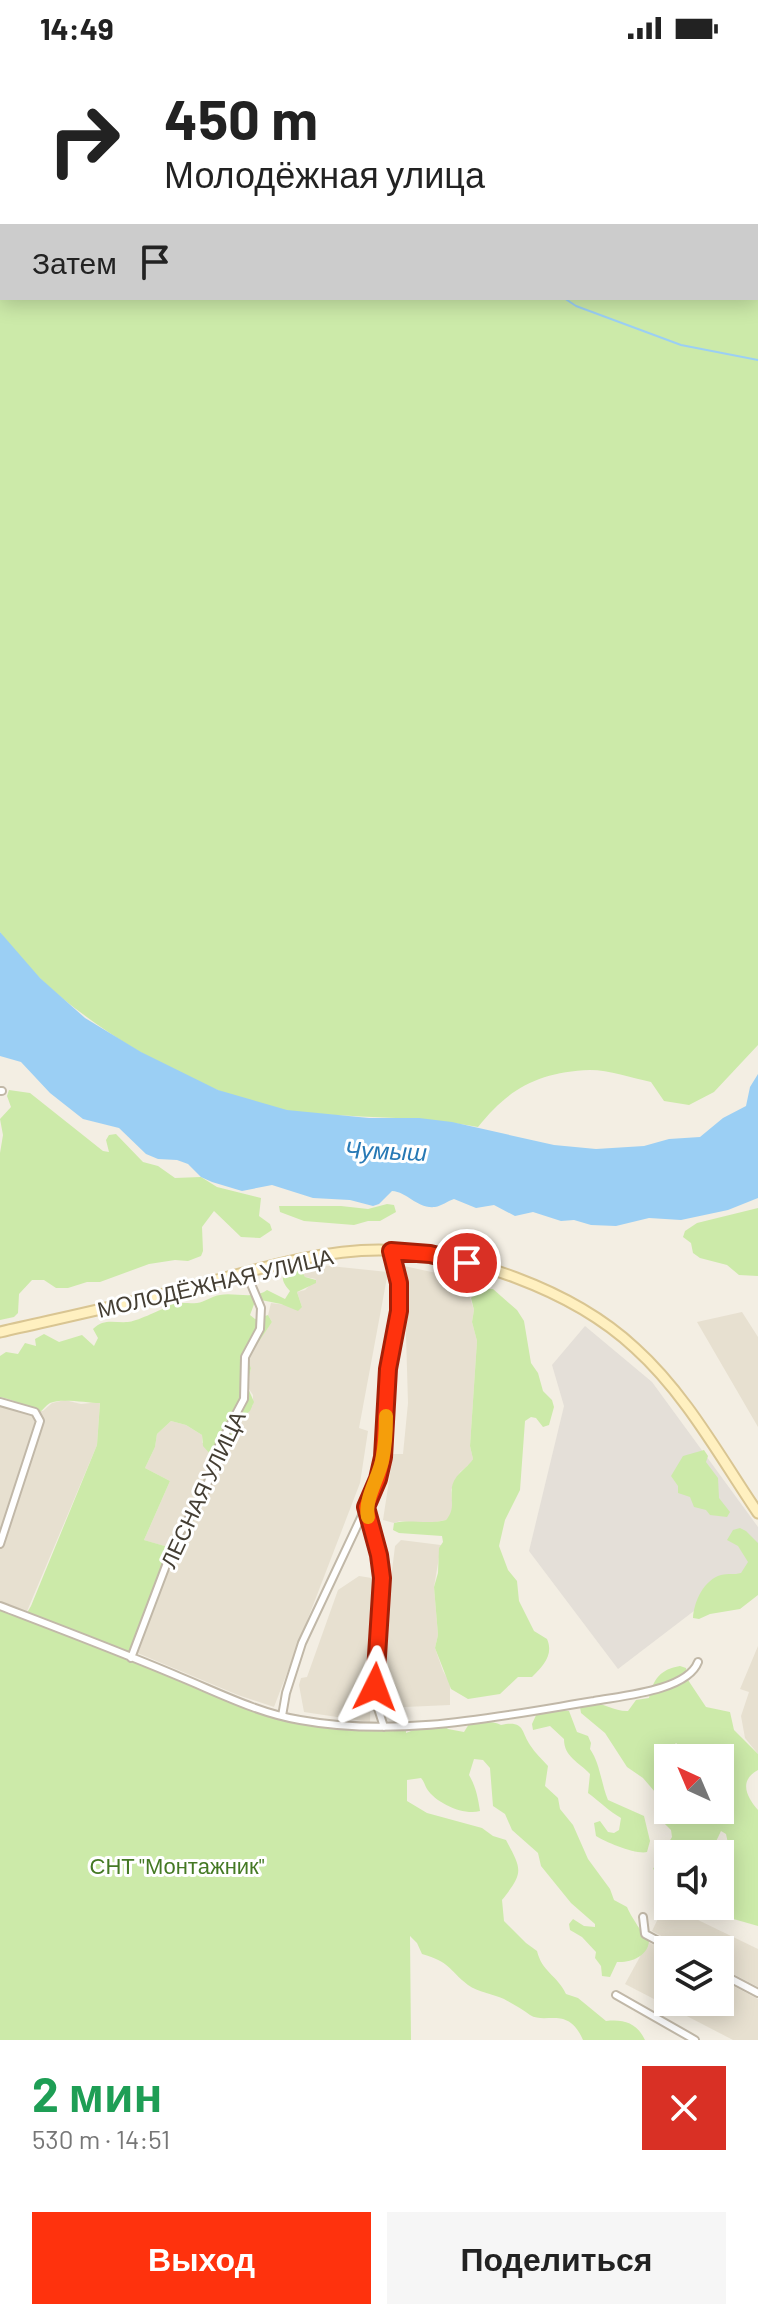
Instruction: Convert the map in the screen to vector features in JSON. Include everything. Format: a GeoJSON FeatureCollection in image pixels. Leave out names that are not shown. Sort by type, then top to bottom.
{"type":"FeatureCollection","features":[{"type":"Feature","properties":{"kind":"street","name":"МОЛОДЁЖНАЯ УЛИЦА"},"geometry":{"type":"LineString","coordinates":[[0,1332],[246,1272],[349,1251],[430,1254],[501,1274],[568,1301],[634,1346],[670,1384],[758,1513]]}},
{"type":"Feature","properties":{"kind":"street"},"geometry":{"type":"LineString","coordinates":[[282,1716],[302,1643],[378,1479],[383,1457],[388,1369],[399,1311],[399,1283],[391,1251]]}},
{"type":"Feature","properties":{"kind":"street","name":"ЛЕСНАЯ УЛИЦА"},"geometry":{"type":"LineString","coordinates":[[131,1658],[176,1539],[205,1492],[219,1446],[244,1399],[245,1357],[260,1329],[261,1308],[246,1272]]}},
{"type":"Feature","properties":{"kind":"street"},"geometry":{"type":"LineString","coordinates":[[0,1402],[35,1412],[40,1421],[0,1544]]}},
{"type":"Feature","properties":{"kind":"street"},"geometry":{"type":"LineString","coordinates":[[366,1507],[382,1578],[375,1699],[384,1727]]}},
{"type":"Feature","properties":{"kind":"street"},"geometry":{"type":"LineString","coordinates":[[0,1606],[222,1696],[282,1716],[335,1725],[406,1728],[651,1692],[690,1674],[698,1662]]}},
{"type":"Feature","properties":{"kind":"street"},"geometry":{"type":"LineString","coordinates":[[643,1917],[645,1934],[654,1939]]}},
{"type":"Feature","properties":{"kind":"street"},"geometry":{"type":"LineString","coordinates":[[734,1980],[758,1993]]}},
{"type":"Feature","properties":{"kind":"street"},"geometry":{"type":"LineString","coordinates":[[616,1995],[695,2040]]}},
{"type":"Feature","properties":{"kind":"shaded area"},"geometry":{"type":"Polygon","coordinates":[[[320,1265],[388,1272],[359,1428],[368,1431],[360,1483],[274,1707],[135,1652],[174,1549],[144,1540],[170,1481],[145,1468],[155,1447],[157,1434],[171,1421],[186,1425],[202,1435],[202,1443],[237,1428],[239,1419],[253,1405],[253,1395],[247,1386],[251,1368],[246,1359],[272,1322],[268,1315],[271,1303],[302,1307],[297,1292],[305,1290],[316,1279],[305,1277],[299,1266],[320,1265]]]}},
{"type":"Feature","properties":{"kind":"shaded area"},"geometry":{"type":"Polygon","coordinates":[[[404,1266],[464,1279],[474,1310],[472,1322],[477,1341],[470,1446],[473,1459],[460,1472],[451,1490],[451,1515],[446,1520],[426,1524],[383,1520],[393,1454],[403,1454],[408,1403],[404,1266]]]}},
{"type":"Feature","properties":{"kind":"shaded area"},"geometry":{"type":"Polygon","coordinates":[[[742,1312],[758,1337],[758,1427],[697,1322],[742,1312]]]}},
{"type":"Feature","properties":{"kind":"shaded area"},"geometry":{"type":"Polygon","coordinates":[[[585,1326],[652,1382],[758,1527],[758,1562],[618,1669],[529,1551],[564,1406],[552,1365],[585,1326]]]}},
{"type":"Feature","properties":{"kind":"shaded area"},"geometry":{"type":"Polygon","coordinates":[[[0,1397],[43,1411],[52,1403],[65,1400],[81,1404],[100,1402],[97,1445],[25,1616],[0,1606],[0,1397]]]}},
{"type":"Feature","properties":{"kind":"shaded area"},"geometry":{"type":"Polygon","coordinates":[[[401,1540],[441,1545],[434,1587],[438,1635],[435,1648],[450,1683],[450,1705],[383,1708],[382,1654],[395,1546],[401,1540]]]}},
{"type":"Feature","properties":{"kind":"shaded area"},"geometry":{"type":"Polygon","coordinates":[[[359,1576],[378,1579],[370,1722],[304,1712],[299,1685],[301,1678],[307,1677],[338,1590],[359,1576]]]}},
{"type":"Feature","properties":{"kind":"shaded area"},"geometry":{"type":"Polygon","coordinates":[[[758,1646],[758,1754],[745,1738],[741,1716],[749,1692],[740,1689],[758,1646]]]}},
{"type":"Feature","properties":{"kind":"shaded area"},"geometry":{"type":"Polygon","coordinates":[[[657,1920],[698,1920],[731,1936],[661,1936],[652,1931],[657,1920]]]}},
{"type":"Feature","properties":{"kind":"shaded area"},"geometry":{"type":"Polygon","coordinates":[[[734,1937],[758,1949],[758,1987],[734,1974],[734,1937]]]}},
{"type":"Feature","properties":{"kind":"shaded area"},"geometry":{"type":"Polygon","coordinates":[[[648,1942],[654,1945],[654,1999],[625,1984],[648,1942]]]}},
{"type":"Feature","properties":{"kind":"shaded area"},"geometry":{"type":"Polygon","coordinates":[[[734,1986],[758,1999],[758,2040],[733,2040],[687,2016],[734,2016],[734,1986]]]}},
{"type":"Feature","properties":{"kind":"green space"},"geometry":{"type":"Polygon","coordinates":[[[0,300],[758,300],[758,1045],[714,1092],[689,1105],[664,1101],[651,1082],[590,1070],[555,1074],[526,1085],[501,1102],[478,1127],[290,1111],[213,1089],[130,1046],[54,991],[23,962],[0,932],[0,300]]]}},
{"type":"Feature","properties":{"kind":"green space"},"geometry":{"type":"Polygon","coordinates":[[[9,1090],[30,1093],[103,1151],[109,1152],[106,1140],[109,1135],[116,1134],[143,1162],[158,1166],[175,1178],[201,1177],[217,1187],[261,1198],[259,1216],[270,1224],[272,1230],[260,1238],[241,1237],[214,1211],[202,1227],[201,1256],[188,1261],[149,1264],[100,1282],[68,1288],[56,1288],[44,1280],[32,1280],[19,1294],[18,1313],[0,1320],[0,1153],[3,1135],[0,1119],[11,1107],[7,1096],[9,1090]]]}},
{"type":"Feature","properties":{"kind":"green space"},"geometry":{"type":"Polygon","coordinates":[[[394,1205],[396,1212],[380,1221],[354,1225],[304,1221],[280,1212],[279,1206],[368,1209],[394,1205]]]}},
{"type":"Feature","properties":{"kind":"green space"},"geometry":{"type":"Polygon","coordinates":[[[758,1208],[758,1276],[739,1275],[727,1265],[700,1258],[693,1253],[691,1243],[683,1237],[685,1231],[697,1223],[758,1208]]]}},
{"type":"Feature","properties":{"kind":"green space","name":"СНТ \"Монтажник\""},"geometry":{"type":"Polygon","coordinates":[[[293,1264],[316,1283],[297,1292],[302,1307],[298,1311],[256,1299],[250,1315],[255,1319],[268,1315],[272,1322],[247,1359],[251,1368],[247,1386],[254,1402],[250,1411],[239,1419],[233,1434],[211,1455],[203,1446],[202,1435],[186,1425],[171,1421],[157,1434],[155,1447],[145,1468],[170,1481],[144,1540],[175,1549],[132,1658],[222,1696],[297,1720],[406,1728],[406,1733],[421,1727],[443,1725],[464,1732],[469,1724],[481,1722],[514,1724],[521,1728],[532,1748],[548,1766],[545,1786],[558,1798],[560,1809],[573,1825],[588,1859],[610,1889],[614,1900],[627,1907],[649,1941],[646,1951],[638,1958],[617,1962],[610,1977],[602,1976],[601,1966],[595,1958],[596,1952],[582,1937],[570,1930],[569,1924],[573,1919],[584,1926],[595,1927],[595,1924],[571,1903],[541,1866],[538,1853],[512,1830],[505,1814],[493,1806],[490,1768],[483,1760],[474,1759],[469,1775],[480,1811],[466,1812],[444,1803],[431,1794],[421,1778],[407,1780],[407,1801],[427,1813],[482,1828],[506,1840],[518,1871],[502,1900],[504,1921],[537,1951],[542,1964],[566,1994],[578,1998],[606,2021],[634,2026],[645,2040],[583,2040],[577,2029],[564,2019],[536,2018],[504,1999],[472,1987],[444,1963],[422,1954],[410,1936],[411,2040],[0,2040],[0,1606],[25,1616],[31,1606],[97,1445],[100,1403],[55,1402],[40,1412],[0,1397],[0,1356],[6,1352],[18,1354],[25,1343],[36,1346],[35,1339],[44,1334],[59,1342],[82,1335],[94,1346],[98,1338],[93,1329],[101,1323],[131,1321],[174,1304],[197,1303],[226,1294],[256,1295],[267,1290],[285,1299],[290,1291],[283,1276],[287,1266],[293,1264]]]}},
{"type":"Feature","properties":{"kind":"green space"},"geometry":{"type":"Polygon","coordinates":[[[480,1289],[493,1289],[517,1310],[524,1321],[531,1363],[554,1407],[549,1425],[543,1427],[536,1418],[531,1417],[525,1421],[520,1490],[505,1520],[499,1546],[508,1570],[517,1581],[519,1601],[534,1631],[547,1639],[549,1650],[532,1677],[518,1677],[500,1694],[468,1699],[451,1689],[435,1648],[438,1635],[434,1587],[442,1536],[393,1530],[394,1523],[446,1520],[452,1508],[454,1482],[473,1459],[470,1446],[477,1341],[471,1298],[480,1289]]]}},
{"type":"Feature","properties":{"kind":"green space"},"geometry":{"type":"Polygon","coordinates":[[[704,1450],[708,1456],[706,1462],[718,1478],[719,1498],[730,1512],[727,1517],[710,1515],[706,1510],[694,1507],[690,1497],[678,1493],[678,1486],[671,1476],[683,1456],[704,1450]]]}},
{"type":"Feature","properties":{"kind":"green space"},"geometry":{"type":"Polygon","coordinates":[[[740,1528],[758,1543],[758,1595],[740,1609],[693,1618],[695,1605],[705,1586],[721,1575],[741,1573],[748,1562],[738,1546],[727,1540],[733,1530],[740,1528]]]}},
{"type":"Feature","properties":{"kind":"green space"},"geometry":{"type":"Polygon","coordinates":[[[673,1667],[686,1668],[688,1680],[706,1707],[730,1712],[734,1730],[758,1754],[758,1770],[748,1779],[746,1789],[758,1810],[758,1926],[734,1919],[734,1840],[727,1840],[721,1831],[717,1840],[670,1840],[671,1830],[665,1824],[734,1824],[734,1744],[654,1744],[654,1791],[627,1767],[605,1733],[581,1713],[580,1707],[591,1703],[628,1711],[636,1700],[649,1698],[656,1680],[673,1667]]]}},
{"type":"Feature","properties":{"kind":"green space"},"geometry":{"type":"Polygon","coordinates":[[[549,1709],[569,1711],[577,1732],[588,1736],[608,1800],[644,1816],[650,1841],[647,1852],[629,1850],[596,1836],[594,1823],[600,1821],[608,1832],[614,1833],[619,1830],[621,1818],[588,1793],[590,1774],[569,1755],[564,1739],[550,1726],[533,1730],[537,1713],[549,1709]]]}},
{"type":"Feature","properties":{"kind":"water","name":"Чумыш"},"geometry":{"type":"Polygon","coordinates":[[[0,932],[40,978],[85,1018],[141,1052],[218,1090],[287,1110],[452,1122],[554,1145],[596,1149],[644,1146],[669,1139],[700,1137],[723,1118],[746,1106],[750,1087],[758,1074],[758,1198],[728,1210],[681,1220],[649,1218],[616,1226],[561,1221],[533,1212],[515,1216],[494,1205],[476,1208],[454,1199],[429,1207],[392,1191],[373,1206],[350,1200],[313,1198],[272,1185],[242,1191],[212,1182],[201,1177],[188,1164],[146,1154],[119,1128],[83,1119],[50,1093],[21,1062],[0,1056],[0,932]]]}},
{"type":"Feature","properties":{"kind":"waterway"},"geometry":{"type":"LineString","coordinates":[[567,300],[681,345],[758,360]]}},
{"type":"Feature","properties":{"kind":"slow traffic"},"geometry":{"type":"LineString","coordinates":[[368,1517],[366,1507],[383,1457],[386,1416]]}},
{"type":"Feature","properties":{"kind":"route"},"geometry":{"type":"LineString","coordinates":[[375,1687],[382,1578],[366,1507],[383,1457],[388,1369],[399,1311],[399,1283],[391,1251],[430,1254],[467,1263]]}}]}
